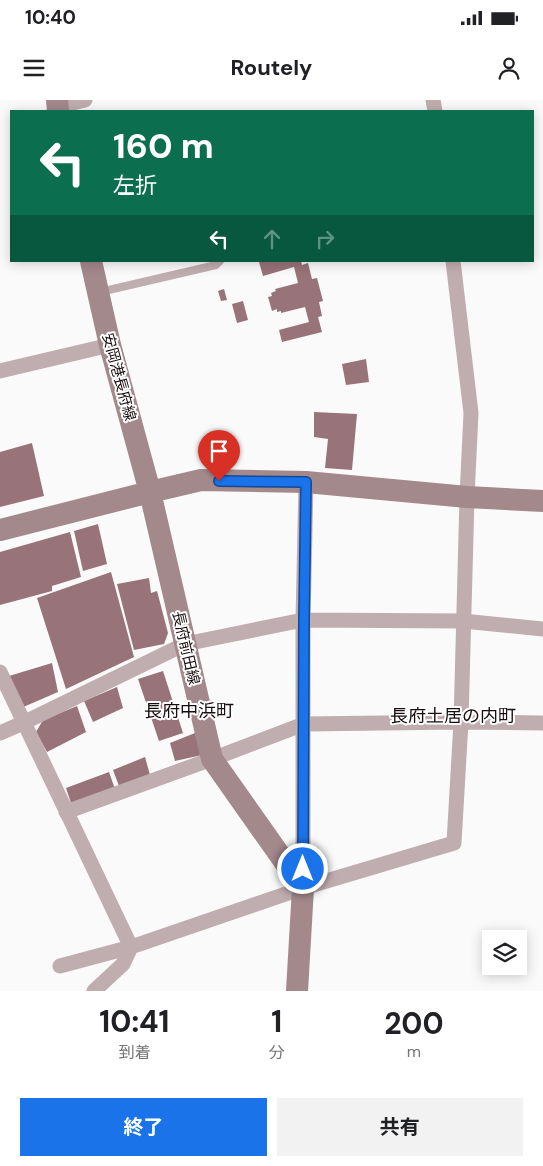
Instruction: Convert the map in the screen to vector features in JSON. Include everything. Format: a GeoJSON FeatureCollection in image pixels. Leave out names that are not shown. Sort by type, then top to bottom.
{"type":"FeatureCollection","features":[{"type":"Feature","properties":{"kind":"main road","name":"安岡港長府線"},"geometry":{"type":"LineString","coordinates":[[91,262],[110,345],[150,492]]}},
{"type":"Feature","properties":{"kind":"main road"},"geometry":{"type":"LineString","coordinates":[[0,530],[201,480],[306,482],[467,497],[543,501]]}},
{"type":"Feature","properties":{"kind":"main road","name":"長府前田線"},"geometry":{"type":"LineString","coordinates":[[150,492],[212,759],[303,888]]}},
{"type":"Feature","properties":{"kind":"main road"},"geometry":{"type":"LineString","coordinates":[[297,991],[303,888]]}},
{"type":"Feature","properties":{"kind":"street"},"geometry":{"type":"LineString","coordinates":[[57,106],[85,100]]}},
{"type":"Feature","properties":{"kind":"street"},"geometry":{"type":"LineString","coordinates":[[60,966],[131,947],[303,888],[454,843],[461,722],[471,413],[453,262]]}},
{"type":"Feature","properties":{"kind":"street"},"geometry":{"type":"LineString","coordinates":[[0,371],[110,345]]}},
{"type":"Feature","properties":{"kind":"street"},"geometry":{"type":"LineString","coordinates":[[303,888],[306,482]]}},
{"type":"Feature","properties":{"kind":"street"},"geometry":{"type":"LineString","coordinates":[[0,733],[185,644],[304,620],[463,620],[543,629]]}},
{"type":"Feature","properties":{"kind":"street"},"geometry":{"type":"LineString","coordinates":[[0,672],[131,947]]}},
{"type":"Feature","properties":{"kind":"street"},"geometry":{"type":"LineString","coordinates":[[66,812],[304,724],[543,723]]}},
{"type":"Feature","properties":{"kind":"street"},"geometry":{"type":"LineString","coordinates":[[94,991],[123,964],[131,947]]}},
{"type":"Feature","properties":{"kind":"lane"},"geometry":{"type":"LineString","coordinates":[[98,293],[216,265],[219,262]]}},
{"type":"Feature","properties":{"kind":"building"},"geometry":{"type":"Polygon","coordinates":[[[259,262],[301,262],[302,265],[308,263],[312,279],[317,278],[323,301],[319,302],[322,316],[318,317],[322,332],[282,342],[279,330],[309,322],[305,307],[281,313],[281,311],[277,312],[277,309],[272,311],[268,297],[272,296],[271,293],[276,291],[275,289],[298,283],[294,267],[263,276],[259,262]]]}},
{"type":"Feature","properties":{"kind":"building"},"geometry":{"type":"Polygon","coordinates":[[[224,289],[227,300],[221,301],[218,291],[224,289]]]}},
{"type":"Feature","properties":{"kind":"building"},"geometry":{"type":"Polygon","coordinates":[[[243,301],[248,320],[237,323],[232,304],[243,301]]]}},
{"type":"Feature","properties":{"kind":"building"},"geometry":{"type":"Polygon","coordinates":[[[366,359],[369,382],[346,385],[342,364],[366,359]]]}},
{"type":"Feature","properties":{"kind":"building"},"geometry":{"type":"Polygon","coordinates":[[[314,412],[357,414],[352,470],[325,468],[328,439],[314,437],[314,412]]]}},
{"type":"Feature","properties":{"kind":"building"},"geometry":{"type":"Polygon","coordinates":[[[32,443],[44,496],[0,507],[0,452],[32,443]]]}},
{"type":"Feature","properties":{"kind":"building"},"geometry":{"type":"Polygon","coordinates":[[[98,524],[107,564],[83,571],[74,531],[98,524]]]}},
{"type":"Feature","properties":{"kind":"building"},"geometry":{"type":"Polygon","coordinates":[[[70,532],[81,577],[52,586],[52,591],[0,605],[0,552],[70,532]]]}},
{"type":"Feature","properties":{"kind":"building"},"geometry":{"type":"Polygon","coordinates":[[[111,572],[134,657],[66,689],[37,598],[111,572]]]}},
{"type":"Feature","properties":{"kind":"building"},"geometry":{"type":"Polygon","coordinates":[[[149,578],[151,593],[157,591],[168,633],[164,644],[134,650],[117,584],[149,578]]]}},
{"type":"Feature","properties":{"kind":"building"},"geometry":{"type":"Polygon","coordinates":[[[52,663],[58,692],[21,708],[9,676],[52,663]]]}},
{"type":"Feature","properties":{"kind":"building"},"geometry":{"type":"Polygon","coordinates":[[[163,671],[183,733],[159,741],[138,679],[163,671]]]}},
{"type":"Feature","properties":{"kind":"building"},"geometry":{"type":"Polygon","coordinates":[[[117,687],[123,708],[93,722],[84,701],[117,687]]]}},
{"type":"Feature","properties":{"kind":"building"},"geometry":{"type":"Polygon","coordinates":[[[77,706],[86,732],[47,752],[36,732],[43,720],[77,706]]]}},
{"type":"Feature","properties":{"kind":"building"},"geometry":{"type":"Polygon","coordinates":[[[195,733],[202,755],[175,761],[170,743],[195,733]]]}},
{"type":"Feature","properties":{"kind":"building"},"geometry":{"type":"Polygon","coordinates":[[[145,757],[150,775],[119,786],[113,770],[145,757]]]}},
{"type":"Feature","properties":{"kind":"building"},"geometry":{"type":"Polygon","coordinates":[[[109,772],[115,789],[71,803],[66,788],[109,772]]]}},
{"type":"Feature","properties":{"kind":"district","name":"長府中浜町"},"geometry":{"type":"Point","coordinates":[189,711]}},
{"type":"Feature","properties":{"kind":"district","name":"長府土居の内町"},"geometry":{"type":"Point","coordinates":[453,716]}},
{"type":"Feature","properties":{"kind":"route"},"geometry":{"type":"LineString","coordinates":[[219,481],[306,482],[303,869]]}}]}
